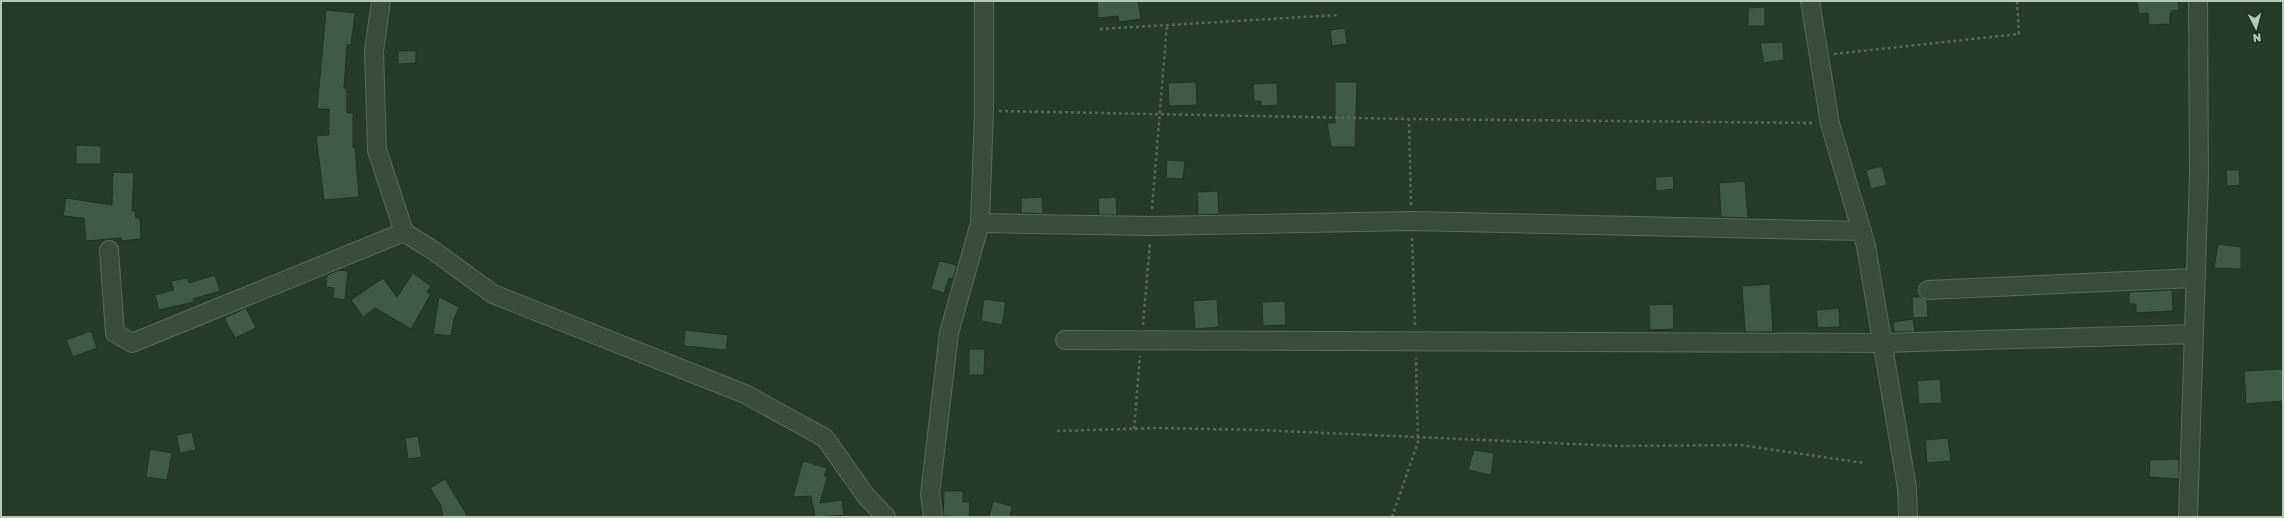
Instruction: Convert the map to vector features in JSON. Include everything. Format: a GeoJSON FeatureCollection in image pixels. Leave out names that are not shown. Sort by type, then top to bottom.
{"type":"FeatureCollection","features":[{"type":"Feature","properties":{"kind":"street"},"geometry":{"type":"LineString","coordinates":[[381,1],[374,51],[377,150],[404,232],[434,250],[493,294],[745,394],[825,438],[866,496],[886,517]]}},
{"type":"Feature","properties":{"kind":"street"},"geometry":{"type":"LineString","coordinates":[[933,517],[930,494],[950,333],[980,223],[984,110],[984,1]]}},
{"type":"Feature","properties":{"kind":"street"},"geometry":{"type":"LineString","coordinates":[[1810,1],[1830,124],[1862,231],[1907,488],[1908,517]]}},
{"type":"Feature","properties":{"kind":"street"},"geometry":{"type":"LineString","coordinates":[[2188,517],[2199,174],[2198,1]]}},
{"type":"Feature","properties":{"kind":"street"},"geometry":{"type":"LineString","coordinates":[[980,223],[1151,226],[1411,221],[1862,231]]}},
{"type":"Feature","properties":{"kind":"street"},"geometry":{"type":"LineString","coordinates":[[109,250],[114,333],[132,343],[404,232]]}},
{"type":"Feature","properties":{"kind":"street"},"geometry":{"type":"LineString","coordinates":[[1928,290],[2196,278]]}},
{"type":"Feature","properties":{"kind":"street"},"geometry":{"type":"LineString","coordinates":[[1065,340],[1882,343],[2194,334]]}},
{"type":"Feature","properties":{"kind":"path"},"geometry":{"type":"LineString","coordinates":[[1819,56],[2019,34],[2017,1]]}},
{"type":"Feature","properties":{"kind":"path"},"geometry":{"type":"LineString","coordinates":[[1100,29],[1338,15]]}},
{"type":"Feature","properties":{"kind":"path"},"geometry":{"type":"LineString","coordinates":[[984,110],[1409,119]]}},
{"type":"Feature","properties":{"kind":"path"},"geometry":{"type":"LineString","coordinates":[[1057,431],[1158,428],[1267,430],[1619,446],[1740,445],[1864,462]]}},
{"type":"Feature","properties":{"kind":"building"},"geometry":{"type":"Polygon","coordinates":[[[1097,1],[1138,1],[1141,19],[1119,22],[1118,16],[1098,18],[1097,1]]]}},
{"type":"Feature","properties":{"kind":"building"},"geometry":{"type":"Polygon","coordinates":[[[2137,1],[2178,1],[2179,10],[2172,11],[2172,14],[2170,13],[2170,24],[2149,25],[2148,13],[2139,14],[2137,1]]]}},
{"type":"Feature","properties":{"kind":"building"},"geometry":{"type":"Polygon","coordinates":[[[1765,7],[1765,26],[1748,26],[1748,8],[1765,7]]]}},
{"type":"Feature","properties":{"kind":"building"},"geometry":{"type":"Polygon","coordinates":[[[326,10],[355,13],[351,45],[347,45],[344,88],[347,88],[347,113],[353,113],[353,148],[355,147],[359,197],[324,200],[316,136],[329,135],[329,109],[317,109],[326,10]]]}},
{"type":"Feature","properties":{"kind":"building"},"geometry":{"type":"Polygon","coordinates":[[[1345,28],[1347,44],[1332,46],[1330,30],[1345,28]]]}},
{"type":"Feature","properties":{"kind":"building"},"geometry":{"type":"Polygon","coordinates":[[[1783,42],[1784,60],[1764,63],[1760,43],[1783,42]]]}},
{"type":"Feature","properties":{"kind":"building"},"geometry":{"type":"Polygon","coordinates":[[[398,51],[416,51],[416,63],[398,64],[398,51]]]}},
{"type":"Feature","properties":{"kind":"building"},"geometry":{"type":"Polygon","coordinates":[[[1196,82],[1197,105],[1169,106],[1168,83],[1196,82]]]}},
{"type":"Feature","properties":{"kind":"building"},"geometry":{"type":"Polygon","coordinates":[[[1335,82],[1357,82],[1355,147],[1331,147],[1327,123],[1335,123],[1335,82]]]}},
{"type":"Feature","properties":{"kind":"building"},"geometry":{"type":"Polygon","coordinates":[[[1277,83],[1278,105],[1261,106],[1261,101],[1254,101],[1253,84],[1277,83]]]}},
{"type":"Feature","properties":{"kind":"building"},"geometry":{"type":"Polygon","coordinates":[[[76,145],[101,146],[101,164],[76,164],[76,145]]]}},
{"type":"Feature","properties":{"kind":"building"},"geometry":{"type":"Polygon","coordinates":[[[1167,160],[1185,161],[1183,179],[1166,178],[1167,160]]]}},
{"type":"Feature","properties":{"kind":"building"},"geometry":{"type":"Polygon","coordinates":[[[1882,166],[1887,185],[1871,189],[1866,170],[1882,166]]]}},
{"type":"Feature","properties":{"kind":"building"},"geometry":{"type":"Polygon","coordinates":[[[2226,170],[2239,170],[2240,185],[2227,186],[2226,170]]]}},
{"type":"Feature","properties":{"kind":"building"},"geometry":{"type":"Polygon","coordinates":[[[113,172],[134,173],[132,211],[135,211],[136,218],[140,218],[141,239],[121,241],[121,238],[86,241],[84,218],[63,216],[66,198],[112,205],[113,172]]]}},
{"type":"Feature","properties":{"kind":"building"},"geometry":{"type":"Polygon","coordinates":[[[1673,176],[1674,189],[1656,191],[1655,177],[1673,176]]]}},
{"type":"Feature","properties":{"kind":"building"},"geometry":{"type":"Polygon","coordinates":[[[1745,181],[1748,218],[1721,217],[1719,183],[1745,181]]]}},
{"type":"Feature","properties":{"kind":"building"},"geometry":{"type":"Polygon","coordinates":[[[1218,191],[1219,214],[1198,215],[1197,192],[1218,191]]]}},
{"type":"Feature","properties":{"kind":"building"},"geometry":{"type":"Polygon","coordinates":[[[1042,197],[1043,214],[1021,213],[1021,198],[1042,197]]]}},
{"type":"Feature","properties":{"kind":"building"},"geometry":{"type":"Polygon","coordinates":[[[1116,197],[1117,215],[1099,215],[1098,198],[1116,197]]]}},
{"type":"Feature","properties":{"kind":"building"},"geometry":{"type":"Polygon","coordinates":[[[2218,244],[2241,247],[2241,269],[2214,268],[2218,244]]]}},
{"type":"Feature","properties":{"kind":"building"},"geometry":{"type":"Polygon","coordinates":[[[939,261],[957,265],[953,279],[949,278],[944,293],[931,289],[939,261]]]}},
{"type":"Feature","properties":{"kind":"building"},"geometry":{"type":"Polygon","coordinates":[[[339,270],[348,271],[345,300],[333,298],[334,288],[326,287],[327,275],[339,270]]]}},
{"type":"Feature","properties":{"kind":"building"},"geometry":{"type":"Polygon","coordinates":[[[413,273],[431,286],[427,292],[431,294],[411,329],[375,308],[363,317],[351,300],[383,278],[397,297],[413,273]]]}},
{"type":"Feature","properties":{"kind":"building"},"geometry":{"type":"Polygon","coordinates":[[[215,275],[220,291],[193,299],[194,302],[159,310],[155,295],[174,290],[171,281],[187,278],[189,283],[215,275]]]}},
{"type":"Feature","properties":{"kind":"building"},"geometry":{"type":"Polygon","coordinates":[[[1770,284],[1773,332],[1745,332],[1742,286],[1770,284]]]}},
{"type":"Feature","properties":{"kind":"building"},"geometry":{"type":"Polygon","coordinates":[[[2172,290],[2173,311],[2136,313],[2136,304],[2129,304],[2129,292],[2172,290]]]}},
{"type":"Feature","properties":{"kind":"building"},"geometry":{"type":"Polygon","coordinates":[[[439,297],[459,307],[454,319],[451,336],[433,334],[439,297]]]}},
{"type":"Feature","properties":{"kind":"building"},"geometry":{"type":"Polygon","coordinates":[[[1912,297],[1920,297],[1927,300],[1928,317],[1913,318],[1912,297]]]}},
{"type":"Feature","properties":{"kind":"building"},"geometry":{"type":"Polygon","coordinates":[[[984,299],[1006,302],[1002,325],[981,321],[984,299]]]}},
{"type":"Feature","properties":{"kind":"building"},"geometry":{"type":"Polygon","coordinates":[[[1217,299],[1219,327],[1195,329],[1193,301],[1217,299]]]}},
{"type":"Feature","properties":{"kind":"building"},"geometry":{"type":"Polygon","coordinates":[[[1285,301],[1286,325],[1263,326],[1262,302],[1285,301]]]}},
{"type":"Feature","properties":{"kind":"building"},"geometry":{"type":"Polygon","coordinates":[[[1673,304],[1674,329],[1650,330],[1649,305],[1673,304]]]}},
{"type":"Feature","properties":{"kind":"building"},"geometry":{"type":"Polygon","coordinates":[[[246,308],[256,328],[235,338],[224,318],[246,308]]]}},
{"type":"Feature","properties":{"kind":"building"},"geometry":{"type":"Polygon","coordinates":[[[1839,308],[1840,327],[1818,328],[1816,310],[1839,308]]]}},
{"type":"Feature","properties":{"kind":"building"},"geometry":{"type":"Polygon","coordinates":[[[1913,319],[1915,332],[1894,332],[1893,322],[1913,319]]]}},
{"type":"Feature","properties":{"kind":"building"},"geometry":{"type":"Polygon","coordinates":[[[685,330],[728,335],[726,350],[684,346],[685,330]]]}},
{"type":"Feature","properties":{"kind":"building"},"geometry":{"type":"Polygon","coordinates":[[[91,331],[97,348],[73,357],[66,340],[91,331]]]}},
{"type":"Feature","properties":{"kind":"building"},"geometry":{"type":"Polygon","coordinates":[[[969,349],[985,349],[984,375],[969,375],[969,349]]]}},
{"type":"Feature","properties":{"kind":"building"},"geometry":{"type":"Polygon","coordinates":[[[2283,369],[2283,401],[2246,404],[2244,371],[2283,369]]]}},
{"type":"Feature","properties":{"kind":"building"},"geometry":{"type":"Polygon","coordinates":[[[1940,379],[1942,403],[1919,404],[1917,381],[1940,379]]]}},
{"type":"Feature","properties":{"kind":"building"},"geometry":{"type":"Polygon","coordinates":[[[192,432],[196,450],[180,453],[176,435],[192,432]]]}},
{"type":"Feature","properties":{"kind":"building"},"geometry":{"type":"Polygon","coordinates":[[[418,436],[422,457],[408,459],[405,438],[418,436]]]}},
{"type":"Feature","properties":{"kind":"building"},"geometry":{"type":"Polygon","coordinates":[[[1948,438],[1951,461],[1927,463],[1925,440],[1948,438]]]}},
{"type":"Feature","properties":{"kind":"building"},"geometry":{"type":"Polygon","coordinates":[[[150,449],[172,453],[167,480],[146,477],[150,449]]]}},
{"type":"Feature","properties":{"kind":"building"},"geometry":{"type":"Polygon","coordinates":[[[1474,450],[1494,453],[1491,475],[1468,470],[1474,450]]]}},
{"type":"Feature","properties":{"kind":"building"},"geometry":{"type":"Polygon","coordinates":[[[2179,459],[2179,479],[2149,477],[2150,460],[2179,459]]]}},
{"type":"Feature","properties":{"kind":"building"},"geometry":{"type":"Polygon","coordinates":[[[803,461],[827,468],[824,476],[827,477],[820,503],[842,500],[844,515],[815,517],[811,496],[793,497],[803,461]]]}},
{"type":"Feature","properties":{"kind":"building"},"geometry":{"type":"Polygon","coordinates":[[[445,479],[468,517],[443,517],[441,506],[430,488],[445,479]]]}},
{"type":"Feature","properties":{"kind":"building"},"geometry":{"type":"Polygon","coordinates":[[[944,491],[963,491],[963,502],[970,502],[969,517],[943,516],[944,491]]]}},
{"type":"Feature","properties":{"kind":"building"},"geometry":{"type":"Polygon","coordinates":[[[993,501],[1012,506],[1010,517],[989,517],[993,501]]]}}]}
